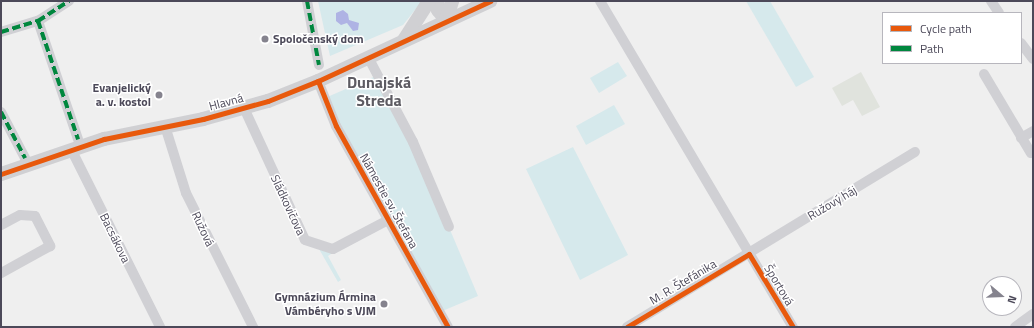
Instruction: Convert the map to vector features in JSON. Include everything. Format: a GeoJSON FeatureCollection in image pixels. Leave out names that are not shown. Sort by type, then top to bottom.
{"type":"FeatureCollection","features":[{"type":"Feature","properties":{"kind":"main road"},"geometry":{"type":"LineString","coordinates":[[404,41],[429,1]]}},
{"type":"Feature","properties":{"kind":"main road"},"geometry":{"type":"LineString","coordinates":[[437,1],[438,10],[446,20]]}},
{"type":"Feature","properties":{"kind":"main road"},"geometry":{"type":"LineString","coordinates":[[446,20],[452,1]]}},
{"type":"Feature","properties":{"kind":"main road","name":"Hlavná"},"geometry":{"type":"LineString","coordinates":[[1,174],[75,144],[244,108],[318,81],[446,20],[490,1]]}},
{"type":"Feature","properties":{"kind":"street"},"geometry":{"type":"LineString","coordinates":[[1,32],[38,21],[69,1]]}},
{"type":"Feature","properties":{"kind":"street"},"geometry":{"type":"LineString","coordinates":[[307,1],[319,65]]}},
{"type":"Feature","properties":{"kind":"street","name":"Športová"},"geometry":{"type":"LineString","coordinates":[[600,1],[793,327]]}},
{"type":"Feature","properties":{"kind":"street"},"geometry":{"type":"LineString","coordinates":[[990,1],[998,12]]}},
{"type":"Feature","properties":{"kind":"street","name":"Bacsákova"},"geometry":{"type":"LineString","coordinates":[[38,21],[75,144],[160,327]]}},
{"type":"Feature","properties":{"kind":"street"},"geometry":{"type":"LineString","coordinates":[[1022,44],[1033,59]]}},
{"type":"Feature","properties":{"kind":"street"},"geometry":{"type":"LineString","coordinates":[[368,57],[412,142],[449,227]]}},
{"type":"Feature","properties":{"kind":"street"},"geometry":{"type":"LineString","coordinates":[[984,74],[1031,153]]}},
{"type":"Feature","properties":{"kind":"street","name":"Námestie sv. Štefana"},"geometry":{"type":"LineString","coordinates":[[318,81],[336,126],[448,327]]}},
{"type":"Feature","properties":{"kind":"street","name":"Sládkovičova"},"geometry":{"type":"LineString","coordinates":[[244,108],[299,232],[310,244],[333,249],[388,220]]}},
{"type":"Feature","properties":{"kind":"street"},"geometry":{"type":"LineString","coordinates":[[1,112],[25,158]]}},
{"type":"Feature","properties":{"kind":"street","name":"Ružová"},"geometry":{"type":"LineString","coordinates":[[165,126],[186,193],[253,327]]}},
{"type":"Feature","properties":{"kind":"street"},"geometry":{"type":"LineString","coordinates":[[1021,138],[1033,131]]}},
{"type":"Feature","properties":{"kind":"street","name":"Ružový háj"},"geometry":{"type":"LineString","coordinates":[[749,254],[914,152]]}},
{"type":"Feature","properties":{"kind":"street"},"geometry":{"type":"LineString","coordinates":[[1,225],[20,215],[35,216],[50,246],[1,274]]}},
{"type":"Feature","properties":{"kind":"street","name":"M. R. Štefánika"},"geometry":{"type":"LineString","coordinates":[[627,327],[749,254]]}},
{"type":"Feature","properties":{"kind":"street"},"geometry":{"type":"LineString","coordinates":[[1015,327],[1033,314]]}},
{"type":"Feature","properties":{"kind":"shaded area"},"geometry":{"type":"Polygon","coordinates":[[[318,1],[422,1],[403,25],[330,56],[318,1]]]}},
{"type":"Feature","properties":{"kind":"shaded area"},"geometry":{"type":"Polygon","coordinates":[[[746,1],[770,1],[814,77],[796,87],[746,1]]]}},
{"type":"Feature","properties":{"kind":"shaded area"},"geometry":{"type":"Polygon","coordinates":[[[618,62],[627,76],[599,93],[590,78],[618,62]]]}},
{"type":"Feature","properties":{"kind":"shaded area"},"geometry":{"type":"Polygon","coordinates":[[[861,72],[880,107],[862,116],[853,100],[842,106],[832,88],[861,72]]]}},
{"type":"Feature","properties":{"kind":"shaded area"},"geometry":{"type":"Polygon","coordinates":[[[378,75],[413,142],[478,296],[440,312],[325,98],[378,75]]]}},
{"type":"Feature","properties":{"kind":"shaded area"},"geometry":{"type":"Polygon","coordinates":[[[614,105],[625,124],[586,145],[576,126],[614,105]]]}},
{"type":"Feature","properties":{"kind":"shaded area"},"geometry":{"type":"Polygon","coordinates":[[[573,147],[628,255],[580,280],[526,169],[573,147]]]}},
{"type":"Feature","properties":{"kind":"shaded area"},"geometry":{"type":"Polygon","coordinates":[[[319,249],[337,250],[328,256],[341,280],[338,282],[319,249]]]}},
{"type":"Feature","properties":{"kind":"water"},"geometry":{"type":"Polygon","coordinates":[[[343,10],[348,14],[349,20],[359,23],[358,30],[353,31],[347,23],[341,25],[336,21],[336,13],[343,10]]]}},
{"type":"Feature","properties":{"kind":"marked path"},"geometry":{"type":"LineString","coordinates":[[38,21],[69,1]]}},
{"type":"Feature","properties":{"kind":"marked path"},"geometry":{"type":"LineString","coordinates":[[307,1],[319,65]]}},
{"type":"Feature","properties":{"kind":"marked path"},"geometry":{"type":"LineString","coordinates":[[1,32],[38,21],[78,139]]}},
{"type":"Feature","properties":{"kind":"marked path"},"geometry":{"type":"LineString","coordinates":[[1,112],[25,158]]}},
{"type":"Feature","properties":{"kind":"cycle path"},"geometry":{"type":"LineString","coordinates":[[1,174],[104,139],[203,119],[268,101],[318,81],[490,1]]}},
{"type":"Feature","properties":{"kind":"cycle path"},"geometry":{"type":"LineString","coordinates":[[318,81],[336,126],[448,327]]}},
{"type":"Feature","properties":{"kind":"cycle path"},"geometry":{"type":"LineString","coordinates":[[627,327],[749,254],[793,327]]}},
{"type":"Feature","properties":{"kind":"place","name":"Spoločenský dom"},"geometry":{"type":"Point","coordinates":[265,39]}},
{"type":"Feature","properties":{"kind":"place","name":"Evanjelický a. v. kostol"},"geometry":{"type":"Point","coordinates":[159,95]}},
{"type":"Feature","properties":{"kind":"place","name":"Gymnázium Ármina Vámbéryho s VJM"},"geometry":{"type":"Point","coordinates":[384,304]}},
{"type":"Feature","properties":{"kind":"district","name":"Dunajská Streda"},"geometry":{"type":"Point","coordinates":[379,91]}}]}
